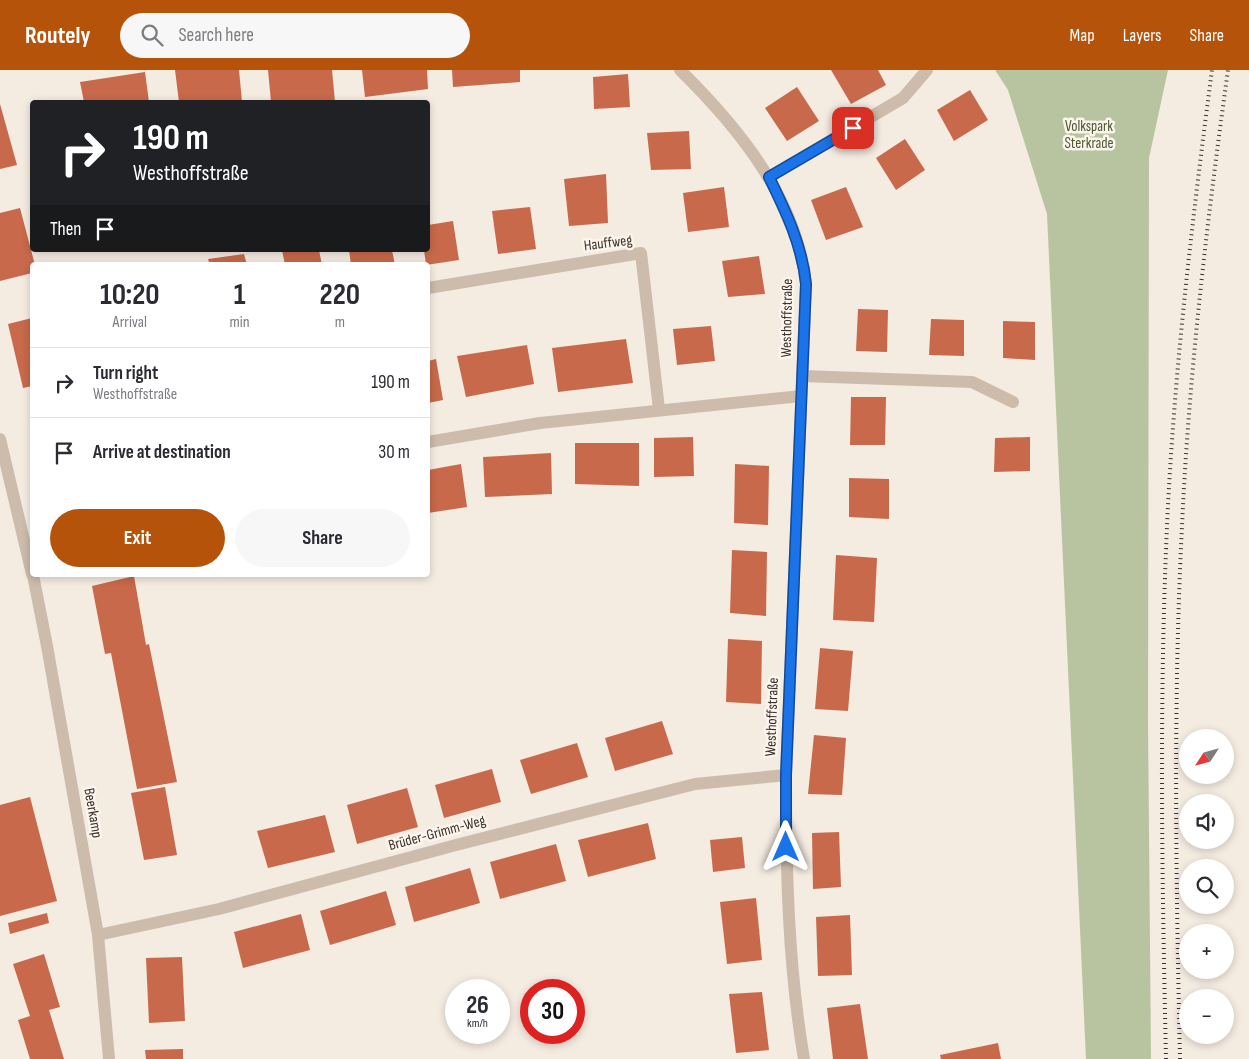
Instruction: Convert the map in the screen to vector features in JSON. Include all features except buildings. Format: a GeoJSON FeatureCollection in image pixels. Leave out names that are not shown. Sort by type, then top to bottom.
{"type":"FeatureCollection","features":[{"type":"Feature","properties":{"kind":"street","name":"Westhoffstraße"},"geometry":{"type":"LineString","coordinates":[[680,70],[716,110],[769,177],[787,212],[804,264],[806,284],[786,775],[787,891],[804,1059]]}},
{"type":"Feature","properties":{"kind":"street"},"geometry":{"type":"LineString","coordinates":[[769,177],[903,98],[927,70]]}},
{"type":"Feature","properties":{"kind":"street","name":"Hauffweg"},"geometry":{"type":"LineString","coordinates":[[430,288],[640,253],[659,409]]}},
{"type":"Feature","properties":{"kind":"street","name":"Westhoffstraße"},"geometry":{"type":"LineString","coordinates":[[802,376],[972,382],[1013,402]]}},
{"type":"Feature","properties":{"kind":"street"},"geometry":{"type":"LineString","coordinates":[[430,442],[540,423],[659,409],[801,396]]}},
{"type":"Feature","properties":{"kind":"street","name":"Beerkamp"},"geometry":{"type":"LineString","coordinates":[[0,439],[28,538],[30,552]]}},
{"type":"Feature","properties":{"kind":"street","name":"Beerkamp"},"geometry":{"type":"LineString","coordinates":[[34,577],[98,936],[109,1059]]}},
{"type":"Feature","properties":{"kind":"street","name":"Brüder-Grimm-Weg"},"geometry":{"type":"LineString","coordinates":[[98,936],[220,909],[456,844],[695,784],[786,775]]}},
{"type":"Feature","properties":{"kind":"green space","name":"Volkspark Sterkrade"},"geometry":{"type":"Polygon","coordinates":[[[995,70],[1168,70],[1149,158],[1148,720],[1151,1059],[1086,1059],[1047,214],[1008,90],[995,70]]]}},
{"type":"Feature","properties":{"kind":"railway"},"geometry":{"type":"LineString","coordinates":[[1166,1059],[1162,859],[1162,726],[1167,526],[1174,411],[1185,297],[1212,70]]}},
{"type":"Feature","properties":{"kind":"railway"},"geometry":{"type":"LineString","coordinates":[[1180,1059],[1176,726],[1182,526],[1194,354],[1228,70]]}},
{"type":"Feature","properties":{"kind":"route"},"geometry":{"type":"LineString","coordinates":[[786,847],[786,775],[806,284],[804,264],[799,245],[787,212],[769,177],[853,128]]}}]}
